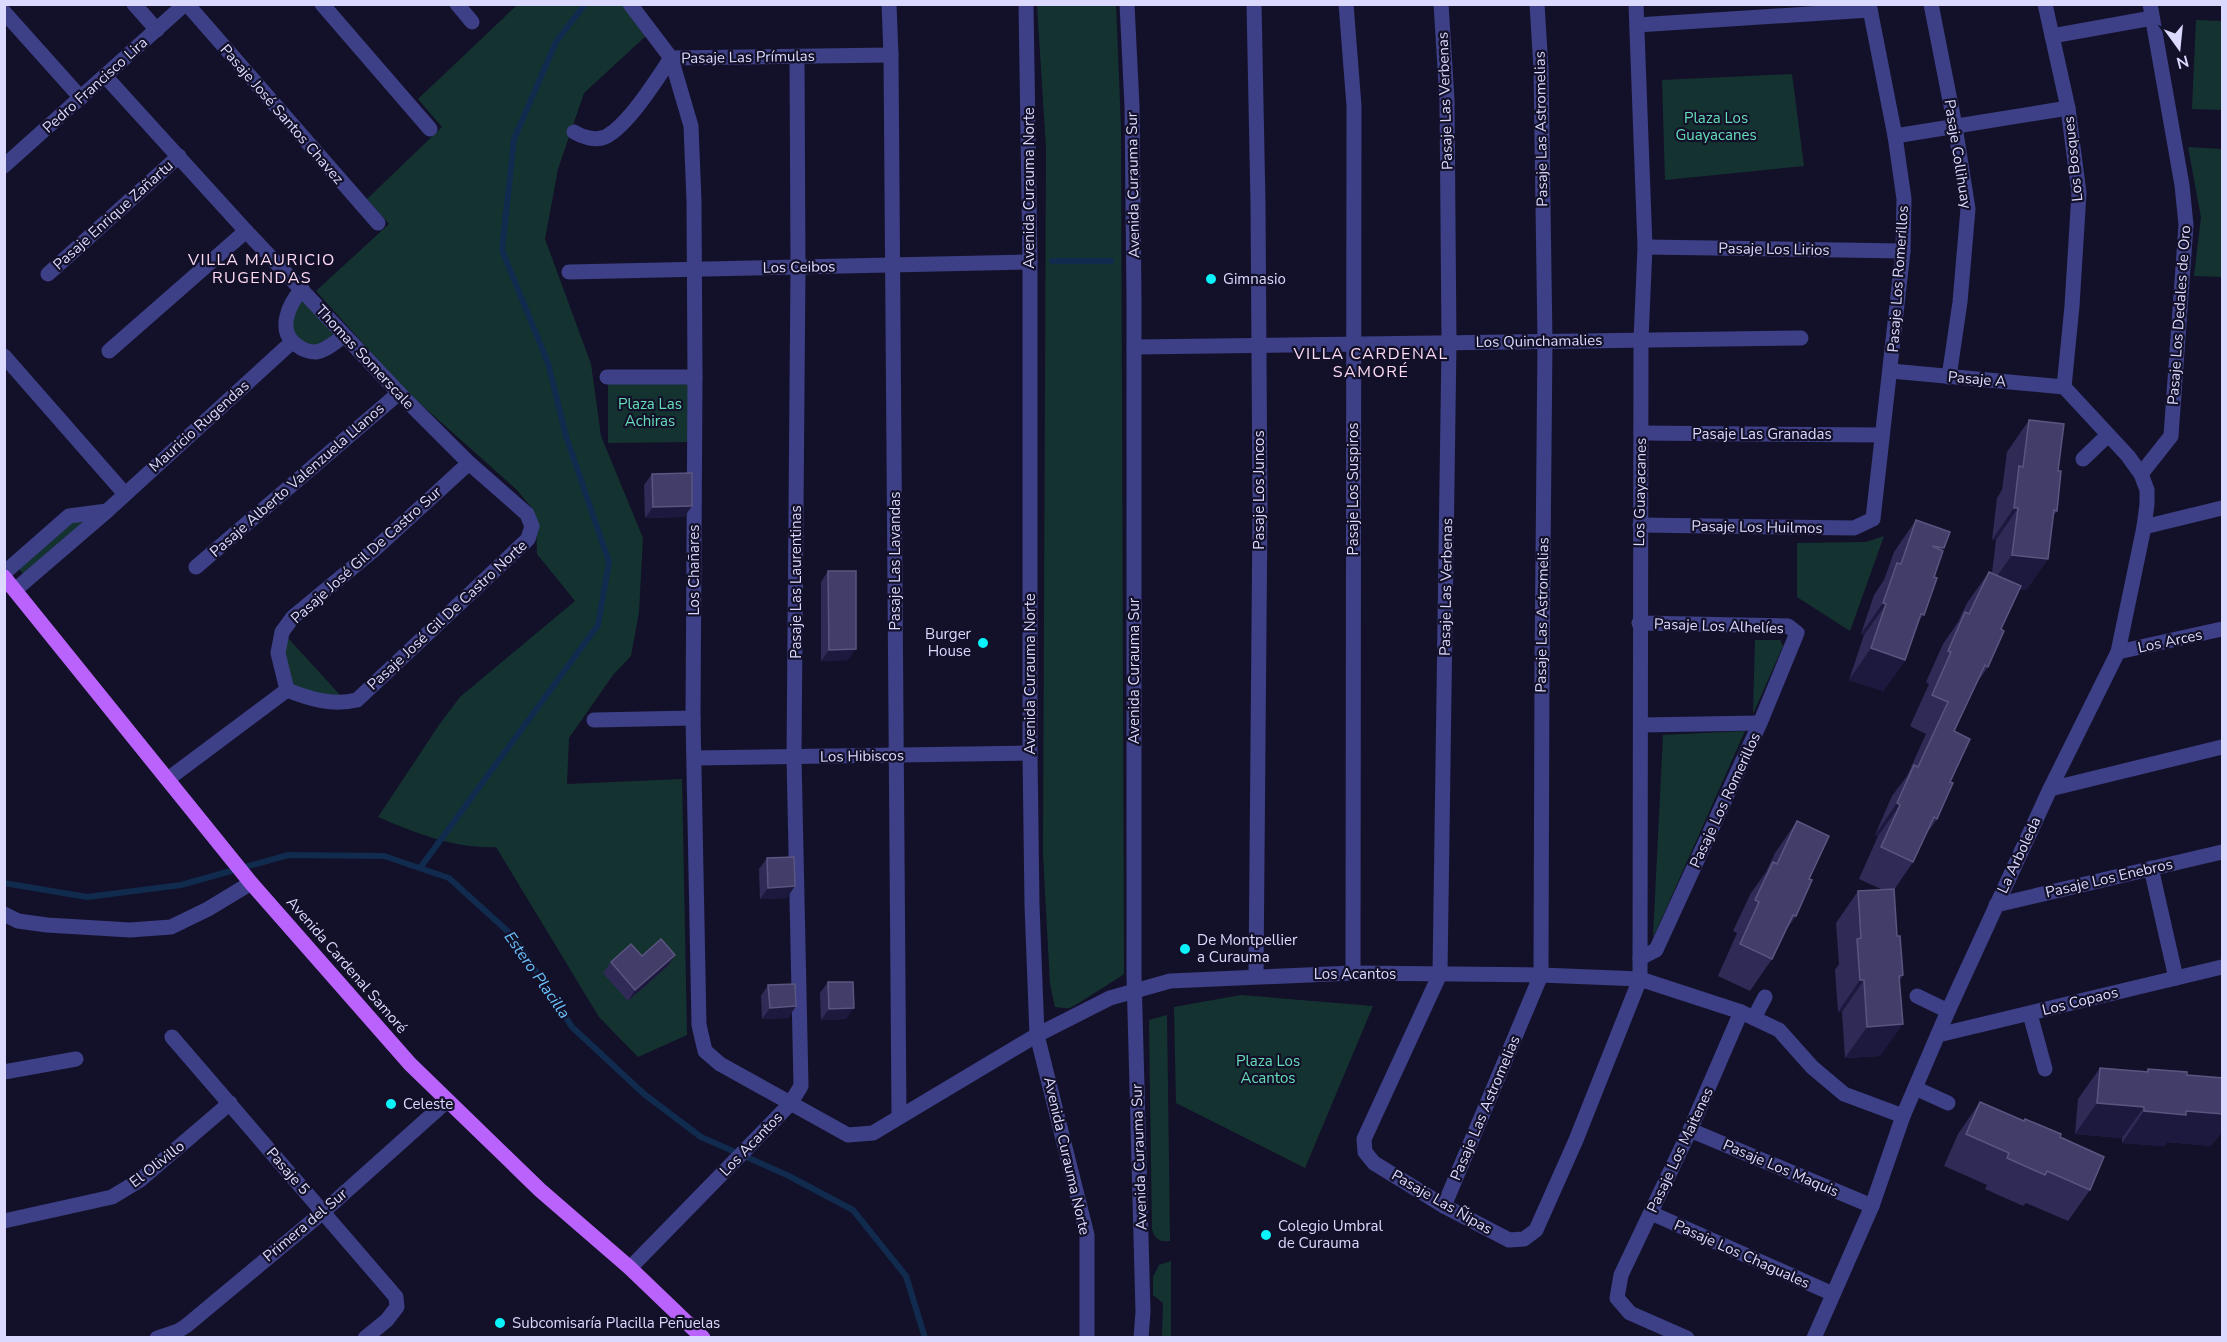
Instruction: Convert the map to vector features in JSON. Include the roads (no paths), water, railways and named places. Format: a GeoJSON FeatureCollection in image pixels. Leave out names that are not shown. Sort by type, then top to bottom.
{"type":"FeatureCollection","features":[{"type":"Feature","properties":{"kind":"main road","name":"Avenida Cardenal Samoré"},"geometry":{"type":"LineString","coordinates":[[4,575],[251,883],[410,1064],[540,1190],[630,1268],[703,1338]]}},
{"type":"Feature","properties":{"kind":"street"},"geometry":{"type":"LineString","coordinates":[[134,4],[157,30]]}},
{"type":"Feature","properties":{"kind":"street","name":"Pedro Francisco Lira"},"geometry":{"type":"LineString","coordinates":[[5,166],[186,4]]}},
{"type":"Feature","properties":{"kind":"street","name":"Pasaje José Santos Chavez"},"geometry":{"type":"LineString","coordinates":[[186,4],[378,223]]}},
{"type":"Feature","properties":{"kind":"street"},"geometry":{"type":"LineString","coordinates":[[322,4],[430,129]]}},
{"type":"Feature","properties":{"kind":"street"},"geometry":{"type":"LineString","coordinates":[[457,4],[472,21]]}},
{"type":"Feature","properties":{"kind":"street","name":"Los Chañares"},"geometry":{"type":"LineString","coordinates":[[630,4],[671,58],[691,126],[695,376],[693,718],[699,1025],[705,1051],[720,1064],[790,1104]]}},
{"type":"Feature","properties":{"kind":"street","name":"Pasaje Las Lavandas"},"geometry":{"type":"LineString","coordinates":[[889,4],[899,1117]]}},
{"type":"Feature","properties":{"kind":"street","name":"Avenida Curauma Norte"},"geometry":{"type":"LineString","coordinates":[[1026,4],[1030,262],[1030,753],[1037,1035],[1087,1234],[1087,1338]]}},
{"type":"Feature","properties":{"kind":"street","name":"Avenida Curauma Sur"},"geometry":{"type":"LineString","coordinates":[[1127,4],[1132,116],[1135,991],[1143,1312],[1141,1338]]}},
{"type":"Feature","properties":{"kind":"street","name":"Pasaje Los Juncos"},"geometry":{"type":"LineString","coordinates":[[1254,4],[1260,508],[1256,976]]}},
{"type":"Feature","properties":{"kind":"street","name":"Pasaje Los Suspiros"},"geometry":{"type":"LineString","coordinates":[[1346,4],[1354,105],[1353,973]]}},
{"type":"Feature","properties":{"kind":"street","name":"Pasaje Las Verbenas"},"geometry":{"type":"LineString","coordinates":[[1365,1152],[1364,1139],[1440,974],[1449,343],[1448,100],[1441,4]]}},
{"type":"Feature","properties":{"kind":"street","name":"Pasaje Las Astromelias"},"geometry":{"type":"LineString","coordinates":[[1444,1206],[1541,975],[1545,341],[1541,69],[1537,4]]}},
{"type":"Feature","properties":{"kind":"street","name":"Los Guayacanes"},"geometry":{"type":"LineString","coordinates":[[1636,4],[1645,247],[1641,340],[1639,623],[1640,980]]}},
{"type":"Feature","properties":{"kind":"street","name":"Pasaje Collihuay"},"geometry":{"type":"LineString","coordinates":[[1931,4],[1955,126],[1968,209],[1960,302],[1949,377]]}},
{"type":"Feature","properties":{"kind":"street","name":"Los Bosques"},"geometry":{"type":"LineString","coordinates":[[2045,4],[2068,108],[2079,193],[2064,387]]}},
{"type":"Feature","properties":{"kind":"street"},"geometry":{"type":"LineString","coordinates":[[1637,25],[1869,7]]}},
{"type":"Feature","properties":{"kind":"street","name":"Pasaje Los Romerillos"},"geometry":{"type":"LineString","coordinates":[[1869,7],[1904,199],[1903,250],[1873,519]]}},
{"type":"Feature","properties":{"kind":"street"},"geometry":{"type":"LineString","coordinates":[[2052,36],[2151,11]]}},
{"type":"Feature","properties":{"kind":"street","name":"Pasaje Los Dedales de Oro"},"geometry":{"type":"LineString","coordinates":[[2141,474],[2171,436],[2186,225],[2182,185],[2151,11]]}},
{"type":"Feature","properties":{"kind":"street"},"geometry":{"type":"LineString","coordinates":[[4,12],[81,98]]}},
{"type":"Feature","properties":{"kind":"street","name":"Pasaje Las Prímulas"},"geometry":{"type":"LineString","coordinates":[[574,132],[584,138],[603,138],[618,127],[646,94],[671,58],[891,55]]}},
{"type":"Feature","properties":{"kind":"street","name":"Pasaje Las Laurentinas"},"geometry":{"type":"LineString","coordinates":[[790,1104],[801,1086],[794,757],[798,267],[797,56]]}},
{"type":"Feature","properties":{"kind":"street","name":"Thomas Somerscale"},"geometry":{"type":"LineString","coordinates":[[105,76],[344,336],[469,463],[527,514],[532,526]]}},
{"type":"Feature","properties":{"kind":"street"},"geometry":{"type":"LineString","coordinates":[[1894,135],[2068,108]]}},
{"type":"Feature","properties":{"kind":"street","name":"Pasaje Enrique Zañartu"},"geometry":{"type":"LineString","coordinates":[[48,274],[179,156]]}},
{"type":"Feature","properties":{"kind":"street"},"geometry":{"type":"LineString","coordinates":[[109,351],[246,231]]}},
{"type":"Feature","properties":{"kind":"street","name":"Pasaje Los Lirios"},"geometry":{"type":"LineString","coordinates":[[1645,247],[1903,250]]}},
{"type":"Feature","properties":{"kind":"street","name":"Los Ceibos"},"geometry":{"type":"LineString","coordinates":[[569,272],[1030,262]]}},
{"type":"Feature","properties":{"kind":"street"},"geometry":{"type":"LineString","coordinates":[[302,289],[291,301],[287,315],[286,330],[292,342],[302,349],[314,352],[327,348],[344,336]]}},
{"type":"Feature","properties":{"kind":"street","name":"Los Quinchamalies"},"geometry":{"type":"LineString","coordinates":[[1134,347],[1801,338]]}},
{"type":"Feature","properties":{"kind":"street","name":"Mauricio Rugendas"},"geometry":{"type":"LineString","coordinates":[[15,591],[107,511],[292,342]]}},
{"type":"Feature","properties":{"kind":"street"},"geometry":{"type":"LineString","coordinates":[[4,356],[125,494]]}},
{"type":"Feature","properties":{"kind":"street","name":"Pasaje A"},"geometry":{"type":"LineString","coordinates":[[1891,371],[2064,387]]}},
{"type":"Feature","properties":{"kind":"street"},"geometry":{"type":"LineString","coordinates":[[607,377],[695,376]]}},
{"type":"Feature","properties":{"kind":"street","name":"La Arboleda"},"geometry":{"type":"LineString","coordinates":[[1814,1338],[1872,1206],[1903,1116],[1948,1011],[2050,789],[2118,652],[2144,528],[2147,497],[2141,474],[2128,456],[2064,387]]}},
{"type":"Feature","properties":{"kind":"street","name":"Pasaje Alberto Valenzuela Llanos"},"geometry":{"type":"LineString","coordinates":[[196,567],[399,393]]}},
{"type":"Feature","properties":{"kind":"street","name":"Pasaje Las Granadas"},"geometry":{"type":"LineString","coordinates":[[1641,433],[1882,435]]}},
{"type":"Feature","properties":{"kind":"street"},"geometry":{"type":"LineString","coordinates":[[2083,459],[2108,435]]}},
{"type":"Feature","properties":{"kind":"street","name":"Pasaje José Gil De Castro Sur"},"geometry":{"type":"LineString","coordinates":[[287,690],[278,653],[282,632],[293,617],[375,549],[469,463]]}},
{"type":"Feature","properties":{"kind":"street"},"geometry":{"type":"LineString","coordinates":[[2144,528],[2223,508]]}},
{"type":"Feature","properties":{"kind":"street"},"geometry":{"type":"LineString","coordinates":[[4,575],[69,516],[107,511]]}},
{"type":"Feature","properties":{"kind":"street","name":"Pasaje Los Huilmos"},"geometry":{"type":"LineString","coordinates":[[1640,525],[1854,528],[1873,519]]}},
{"type":"Feature","properties":{"kind":"street","name":"Pasaje José Gil De Castro Norte"},"geometry":{"type":"LineString","coordinates":[[287,690],[315,701],[345,703],[357,700],[528,539],[532,526]]}},
{"type":"Feature","properties":{"kind":"street","name":"Pasaje Los Alhelíes"},"geometry":{"type":"LineString","coordinates":[[1639,623],[1788,626],[1797,633]]}},
{"type":"Feature","properties":{"kind":"street","name":"Los Arces"},"geometry":{"type":"LineString","coordinates":[[2118,652],[2223,629]]}},
{"type":"Feature","properties":{"kind":"street","name":"Pasaje Los Romerillos"},"geometry":{"type":"LineString","coordinates":[[1640,958],[1656,950],[1760,723],[1797,633]]}},
{"type":"Feature","properties":{"kind":"street"},"geometry":{"type":"LineString","coordinates":[[168,779],[287,690]]}},
{"type":"Feature","properties":{"kind":"street"},"geometry":{"type":"LineString","coordinates":[[594,720],[693,718]]}},
{"type":"Feature","properties":{"kind":"street"},"geometry":{"type":"LineString","coordinates":[[1641,725],[1760,723]]}},
{"type":"Feature","properties":{"kind":"street"},"geometry":{"type":"LineString","coordinates":[[2050,789],[2223,747]]}},
{"type":"Feature","properties":{"kind":"street","name":"Los Hibiscos"},"geometry":{"type":"LineString","coordinates":[[695,758],[1030,753]]}},
{"type":"Feature","properties":{"kind":"street","name":"Pasaje Los Enebros"},"geometry":{"type":"LineString","coordinates":[[1996,905],[2223,852]]}},
{"type":"Feature","properties":{"kind":"street"},"geometry":{"type":"LineString","coordinates":[[2151,868],[2176,978]]}},
{"type":"Feature","properties":{"kind":"street"},"geometry":{"type":"LineString","coordinates":[[4,914],[18,921],[47,925],[130,930],[171,927],[208,909],[251,883]]}},
{"type":"Feature","properties":{"kind":"street","name":"Los Copaos"},"geometry":{"type":"LineString","coordinates":[[1938,1035],[2223,967]]}},
{"type":"Feature","properties":{"kind":"street","name":"Los Acantos"},"geometry":{"type":"LineString","coordinates":[[630,1268],[790,1104],[848,1135],[873,1132],[1037,1035],[1088,1008],[1110,998],[1170,981],[1353,973],[1541,975],[1640,980],[1748,1015],[1779,1030],[1812,1067],[1844,1094],[1903,1116]]}},
{"type":"Feature","properties":{"kind":"street","name":"Pasaje Las Ñipas"},"geometry":{"type":"LineString","coordinates":[[1365,1152],[1374,1163],[1444,1206],[1509,1240],[1524,1239],[1536,1230],[1576,1140],[1640,980]]}},
{"type":"Feature","properties":{"kind":"street"},"geometry":{"type":"LineString","coordinates":[[1917,996],[1948,1011]]}},
{"type":"Feature","properties":{"kind":"street","name":"Pasaje Los Maitenes"},"geometry":{"type":"LineString","coordinates":[[1687,1338],[1630,1313],[1617,1298],[1617,1287],[1690,1130],[1748,1015],[1765,997]]}},
{"type":"Feature","properties":{"kind":"street"},"geometry":{"type":"LineString","coordinates":[[2030,1014],[2045,1069]]}},
{"type":"Feature","properties":{"kind":"street","name":"Pasaje 5"},"geometry":{"type":"LineString","coordinates":[[172,1037],[396,1297],[397,1307],[387,1320],[365,1338]]}},
{"type":"Feature","properties":{"kind":"street"},"geometry":{"type":"LineString","coordinates":[[4,1072],[76,1059]]}},
{"type":"Feature","properties":{"kind":"street"},"geometry":{"type":"LineString","coordinates":[[1915,1088],[1948,1103]]}},
{"type":"Feature","properties":{"kind":"street","name":"Primera del Sur"},"geometry":{"type":"LineString","coordinates":[[158,1338],[180,1334],[323,1212],[446,1101]]}},
{"type":"Feature","properties":{"kind":"street","name":"El Olivillo"},"geometry":{"type":"LineString","coordinates":[[4,1221],[112,1197],[140,1180],[230,1103]]}},
{"type":"Feature","properties":{"kind":"street","name":"Pasaje Los Maquis"},"geometry":{"type":"LineString","coordinates":[[1690,1130],[1872,1206]]}},
{"type":"Feature","properties":{"kind":"street","name":"Pasaje Los Chaguales"},"geometry":{"type":"LineString","coordinates":[[1651,1213],[1833,1294]]}},
{"type":"Feature","properties":{"kind":"waterway"},"geometry":{"type":"LineString","coordinates":[[420,868],[598,625],[609,562],[566,436],[548,363],[502,250],[514,139],[556,42],[585,4]]}},
{"type":"Feature","properties":{"kind":"waterway"},"geometry":{"type":"LineString","coordinates":[[1052,261],[1111,261]]}},
{"type":"Feature","properties":{"kind":"waterway","name":"Estero Placilla"},"geometry":{"type":"LineString","coordinates":[[4,883],[87,897],[181,885],[288,855],[384,856],[449,878],[514,937],[572,1027],[644,1094],[701,1137],[787,1175],[853,1210],[906,1276],[925,1338]]}},
{"type":"Feature","properties":{"kind":"place","name":"Gimnasio"},"geometry":{"type":"Point","coordinates":[1211,279]}},
{"type":"Feature","properties":{"kind":"place","name":"Burger House"},"geometry":{"type":"Point","coordinates":[983,643]}},
{"type":"Feature","properties":{"kind":"place","name":"De Montpellier a Curauma"},"geometry":{"type":"Point","coordinates":[1185,949]}},
{"type":"Feature","properties":{"kind":"place","name":"Celeste"},"geometry":{"type":"Point","coordinates":[391,1104]}},
{"type":"Feature","properties":{"kind":"place","name":"Colegio Umbral de Curauma"},"geometry":{"type":"Point","coordinates":[1266,1235]}},
{"type":"Feature","properties":{"kind":"place","name":"Subcomisaría Placilla Peñuelas"},"geometry":{"type":"Point","coordinates":[500,1323]}},
{"type":"Feature","properties":{"kind":"district","name":"VILLA MAURICIO RUGENDAS"},"geometry":{"type":"Point","coordinates":[262,269]}},
{"type":"Feature","properties":{"kind":"district","name":"VILLA CARDENAL SAMORÉ"},"geometry":{"type":"Point","coordinates":[1371,363]}},
{"type":"Feature","properties":{"kind":"park label","name":"Plaza Los Guayacanes"},"geometry":{"type":"Point","coordinates":[1716,126]}},
{"type":"Feature","properties":{"kind":"park label","name":"Plaza Las Achiras"},"geometry":{"type":"Point","coordinates":[650,412]}},
{"type":"Feature","properties":{"kind":"park label","name":"Plaza Los Acantos"},"geometry":{"type":"Point","coordinates":[1268,1070]}}]}
